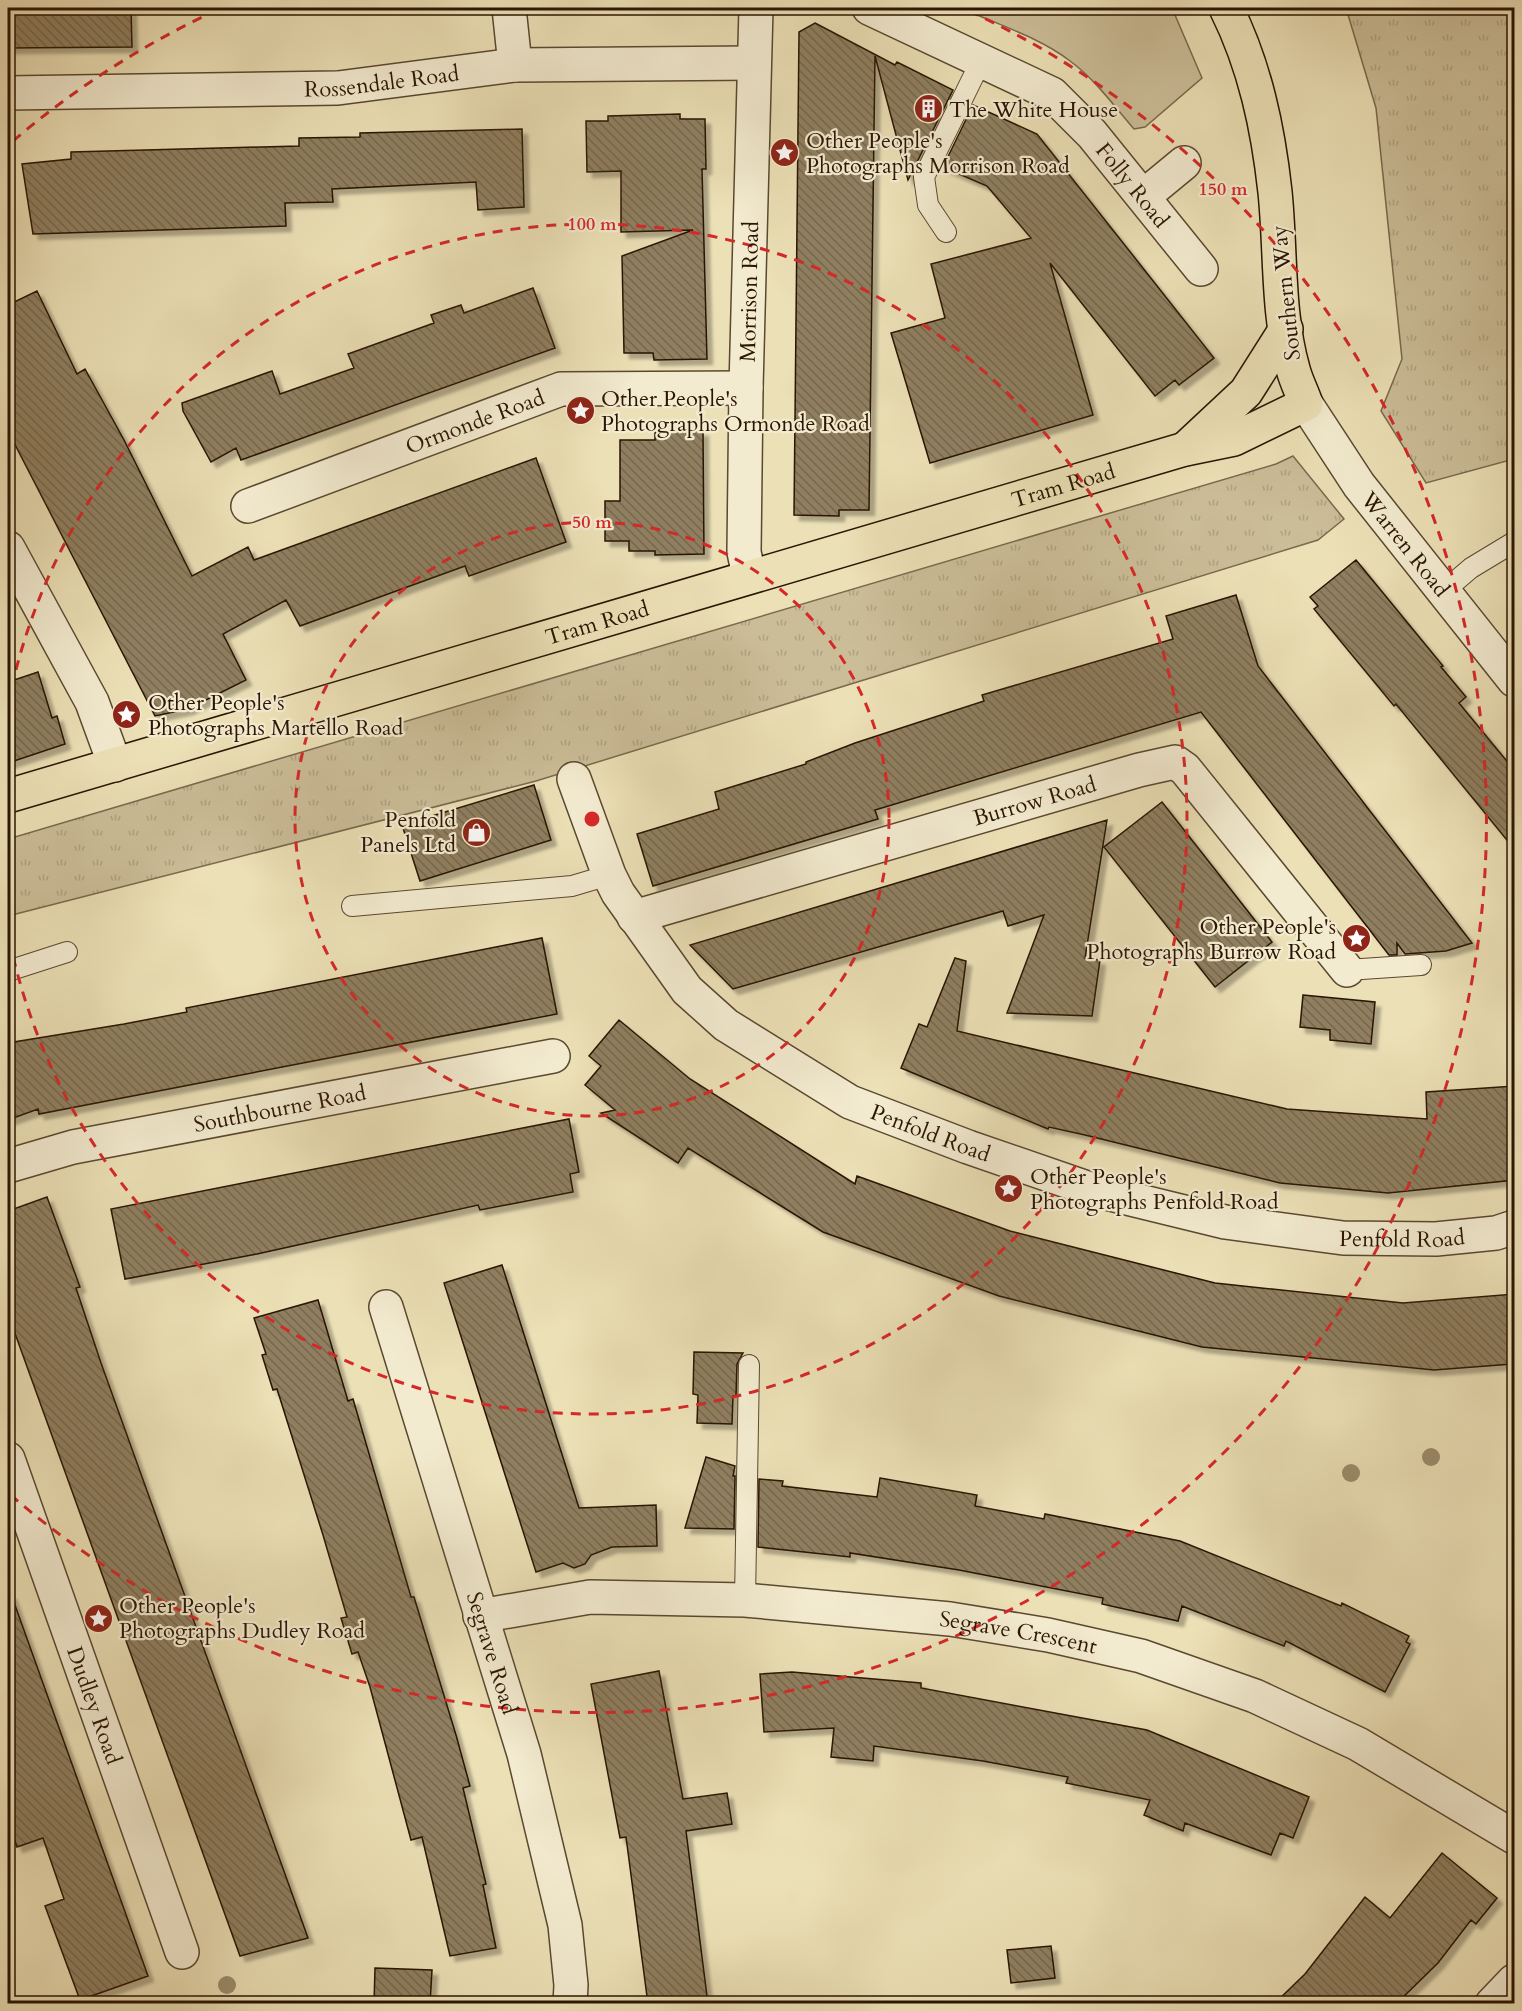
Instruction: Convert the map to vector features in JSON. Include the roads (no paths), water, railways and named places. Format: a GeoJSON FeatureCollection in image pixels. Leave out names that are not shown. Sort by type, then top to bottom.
{"type":"FeatureCollection","features":[{"type":"Feature","properties":{"kind":"main road","name":"Southern Way"},"geometry":{"type":"LineString","coordinates":[[1226,8],[1245,49],[1263,112],[1275,191],[1286,329],[1293,369],[1306,404]]}},
{"type":"Feature","properties":{"kind":"main road","name":"Tram Road"},"geometry":{"type":"LineString","coordinates":[[1185,449],[1246,392],[1286,329]]}},
{"type":"Feature","properties":{"kind":"main road","name":"Tram Road"},"geometry":{"type":"LineString","coordinates":[[8,796],[1185,449],[1234,440],[1306,404]]}},
{"type":"Feature","properties":{"kind":"street"},"geometry":{"type":"LineString","coordinates":[[509,8],[515,65]]}},
{"type":"Feature","properties":{"kind":"street","name":"Morrison Road"},"geometry":{"type":"LineString","coordinates":[[749,576],[744,552],[746,388],[756,8]]}},
{"type":"Feature","properties":{"kind":"street","name":"Folly Road"},"geometry":{"type":"LineString","coordinates":[[869,8],[982,59],[1052,94],[1092,134],[1201,269]]}},
{"type":"Feature","properties":{"kind":"street","name":"Rossendale Road"},"geometry":{"type":"LineString","coordinates":[[8,93],[338,88],[515,65],[754,63]]}},
{"type":"Feature","properties":{"kind":"street"},"geometry":{"type":"LineString","coordinates":[[1144,196],[1184,163]]}},
{"type":"Feature","properties":{"kind":"street","name":"Ormonde Road"},"geometry":{"type":"LineString","coordinates":[[248,506],[561,389],[746,388]]}},
{"type":"Feature","properties":{"kind":"street","name":"Warren Road"},"geometry":{"type":"LineString","coordinates":[[1306,404],[1344,465],[1515,680]]}},
{"type":"Feature","properties":{"kind":"street"},"geometry":{"type":"LineString","coordinates":[[8,548],[92,702],[115,765]]}},
{"type":"Feature","properties":{"kind":"street","name":"Burrow Road"},"geometry":{"type":"LineString","coordinates":[[634,917],[1139,770],[1175,762],[1185,769],[1347,970]]}},
{"type":"Feature","properties":{"kind":"street","name":"Penfold Road"},"geometry":{"type":"LineString","coordinates":[[574,779],[609,875],[634,917],[687,990],[726,1024],[850,1102],[968,1147],[1090,1189],[1225,1222],[1342,1238],[1436,1239],[1496,1233],[1515,1227]]}},
{"type":"Feature","properties":{"kind":"street","name":"Southbourne Road"},"geometry":{"type":"LineString","coordinates":[[8,1166],[73,1147],[553,1056]]}},
{"type":"Feature","properties":{"kind":"street","name":"Segrave Road"},"geometry":{"type":"LineString","coordinates":[[386,1307],[524,1754],[565,1925],[571,1986],[570,2004]]}},
{"type":"Feature","properties":{"kind":"street","name":"Dudley Road"},"geometry":{"type":"LineString","coordinates":[[8,1459],[182,1952]]}},
{"type":"Feature","properties":{"kind":"street","name":"Segrave Crescent"},"geometry":{"type":"LineString","coordinates":[[480,1616],[590,1597],[745,1600],[950,1618],[1048,1635],[1141,1656],[1255,1696],[1358,1744],[1515,1837]]}},
{"type":"Feature","properties":{"kind":"street"},"geometry":{"type":"LineString","coordinates":[[1492,2004],[1515,1981]]}},
{"type":"Feature","properties":{"kind":"lane"},"geometry":{"type":"LineString","coordinates":[[946,232],[928,206],[924,177],[982,59]]}},
{"type":"Feature","properties":{"kind":"lane"},"geometry":{"type":"LineString","coordinates":[[1444,591],[1471,568],[1515,542]]}},
{"type":"Feature","properties":{"kind":"lane"},"geometry":{"type":"LineString","coordinates":[[352,906],[572,886],[609,875]]}},
{"type":"Feature","properties":{"kind":"lane"},"geometry":{"type":"LineString","coordinates":[[8,971],[67,952]]}},
{"type":"Feature","properties":{"kind":"lane"},"geometry":{"type":"LineString","coordinates":[[1347,970],[1421,965]]}},
{"type":"Feature","properties":{"kind":"lane"},"geometry":{"type":"LineString","coordinates":[[745,1600],[749,1365]]}},
{"type":"Feature","properties":{"kind":"place","name":"The White House"},"geometry":{"type":"Point","coordinates":[928,109]}},
{"type":"Feature","properties":{"kind":"place","name":"Other People's Photographs Morrison Road"},"geometry":{"type":"Point","coordinates":[785,153]}},
{"type":"Feature","properties":{"kind":"place","name":"Other People's Photographs Ormonde Road"},"geometry":{"type":"Point","coordinates":[580,411]}},
{"type":"Feature","properties":{"kind":"place","name":"Other People's Photographs Martello Road"},"geometry":{"type":"Point","coordinates":[127,715]}},
{"type":"Feature","properties":{"kind":"place","name":"Penfold Panels Ltd"},"geometry":{"type":"Point","coordinates":[477,832]}},
{"type":"Feature","properties":{"kind":"place","name":"Other People's Photographs Burrow Road"},"geometry":{"type":"Point","coordinates":[1357,939]}},
{"type":"Feature","properties":{"kind":"place","name":"Other People's Photographs Penfold Road"},"geometry":{"type":"Point","coordinates":[1009,1189]}},
{"type":"Feature","properties":{"kind":"place","name":"Other People's Photographs Dudley Road"},"geometry":{"type":"Point","coordinates":[98,1618]}}]}
